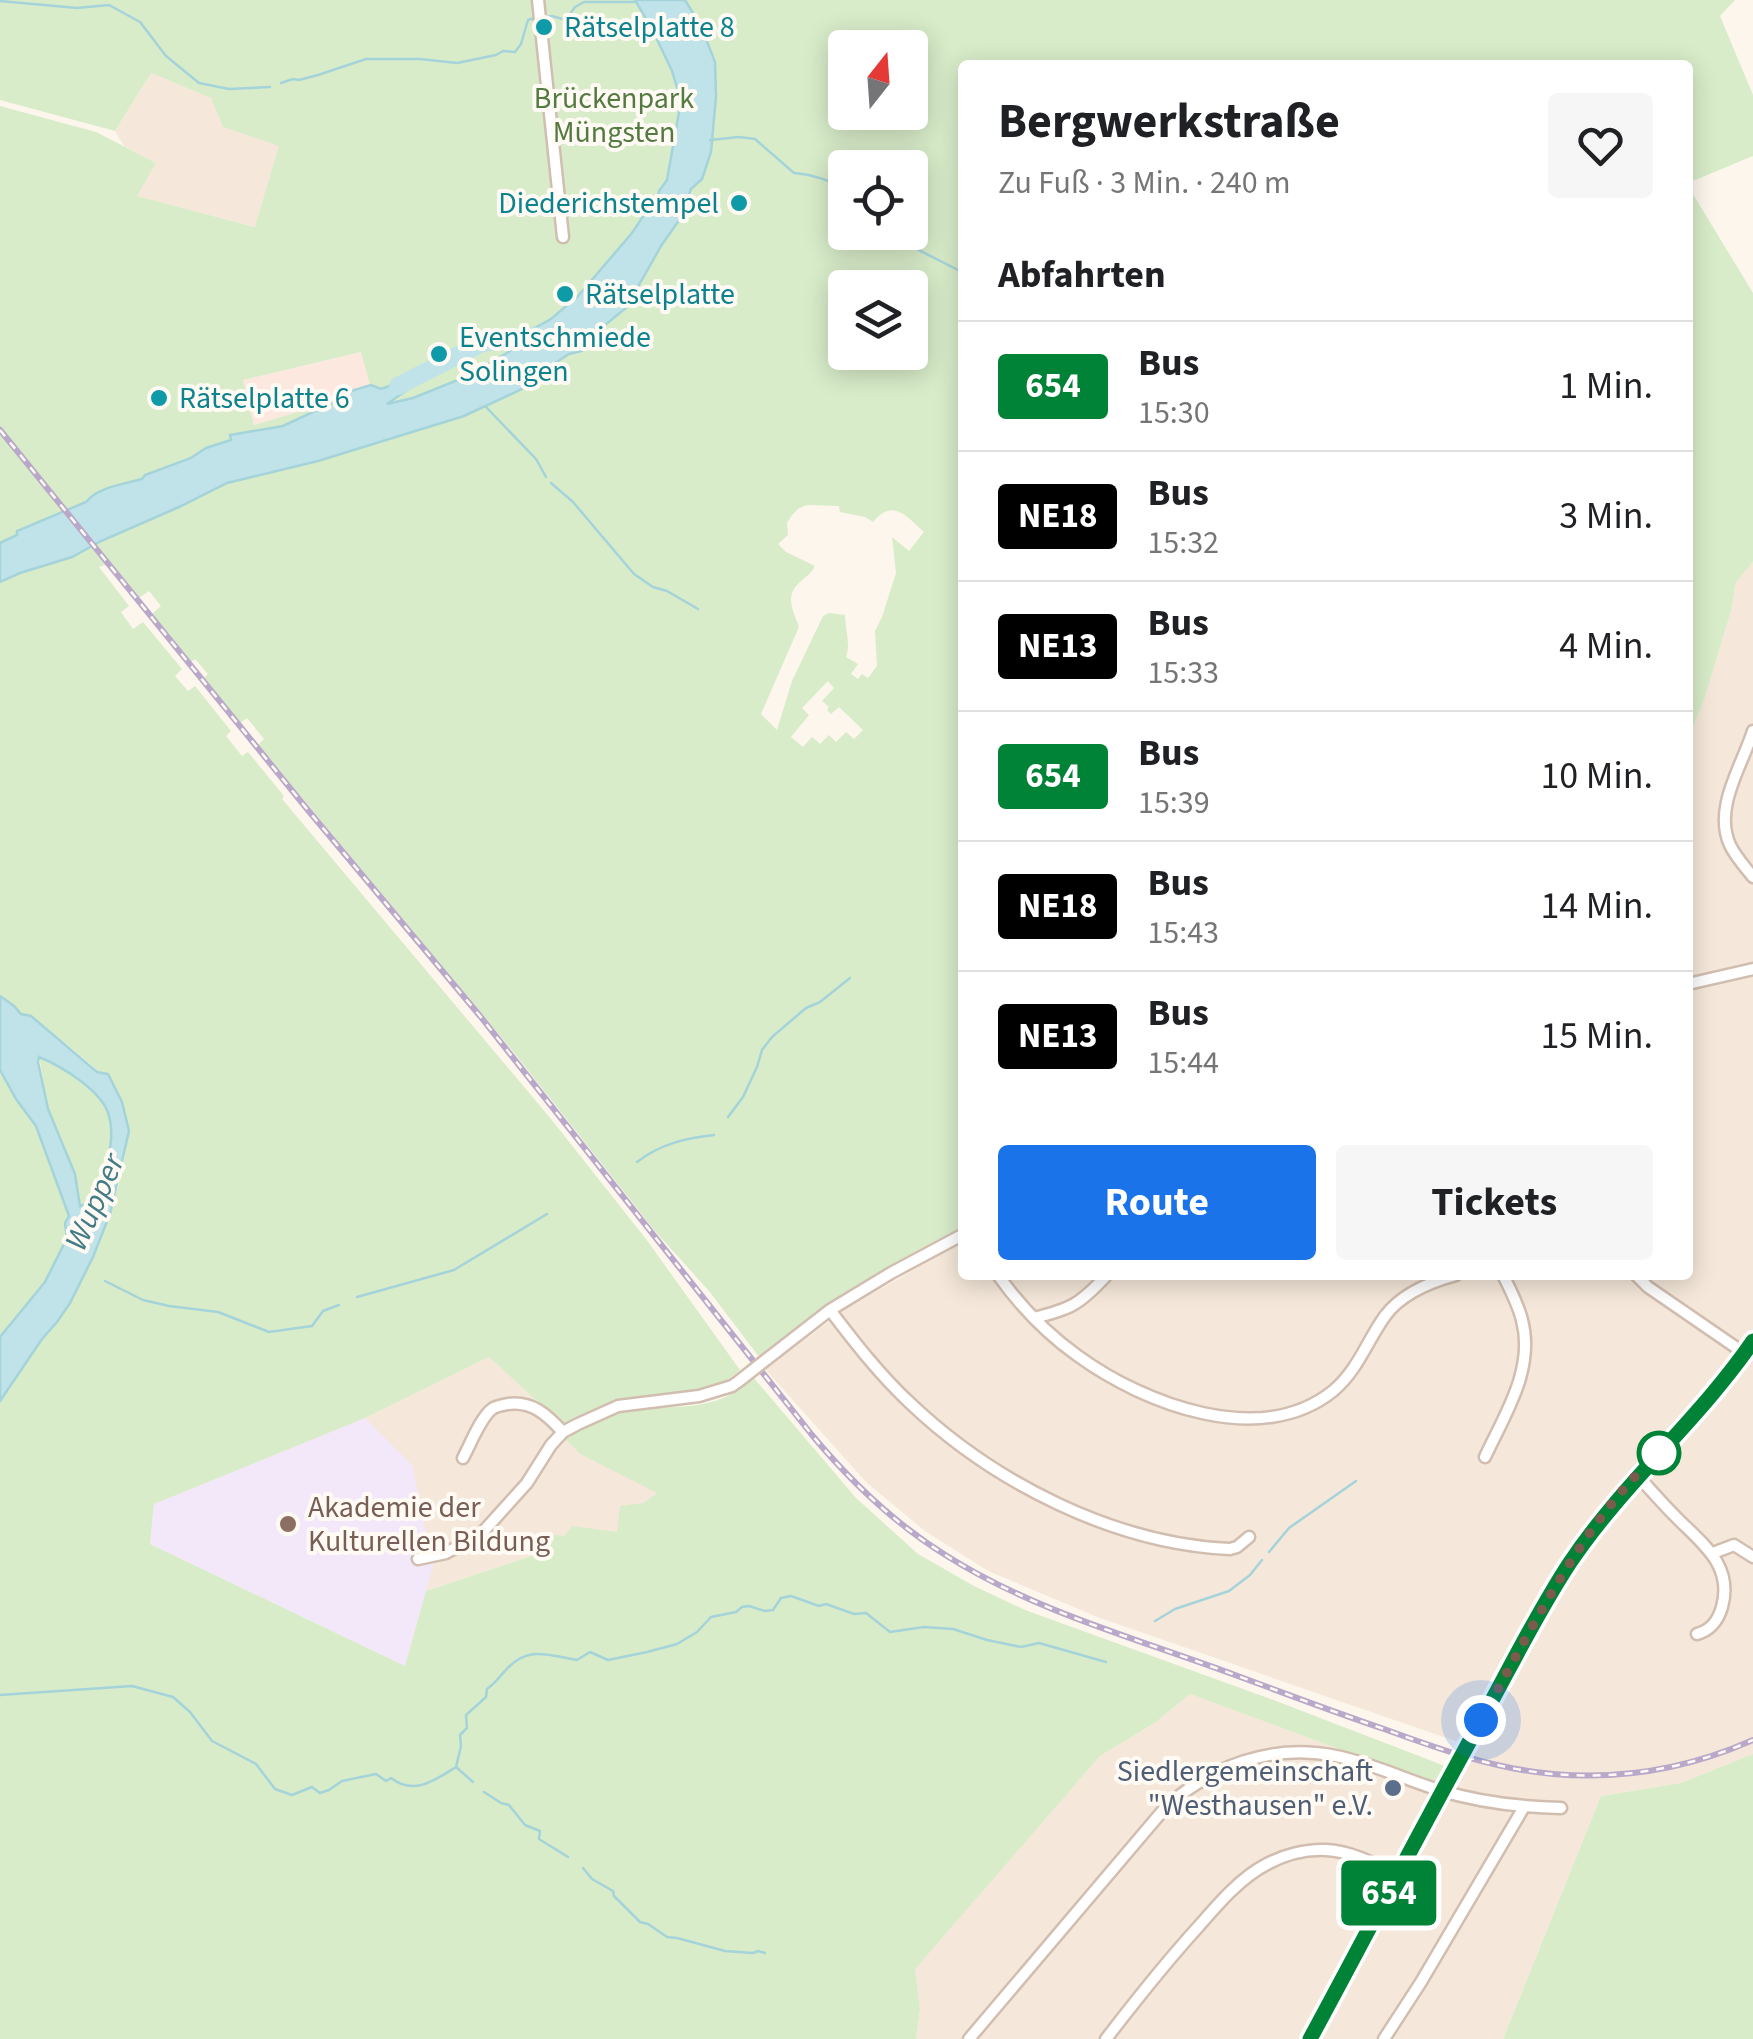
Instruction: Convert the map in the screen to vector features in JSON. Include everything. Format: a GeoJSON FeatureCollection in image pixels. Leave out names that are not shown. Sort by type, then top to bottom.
{"type":"FeatureCollection","features":[{"type":"Feature","properties":{"kind":"main road"},"geometry":{"type":"LineString","coordinates":[[1311,2039],[1569,1564],[1614,1503],[1721,1384],[1749,1347]]}},
{"type":"Feature","properties":{"kind":"street"},"geometry":{"type":"LineString","coordinates":[[538,0],[563,237]]}},
{"type":"Feature","properties":{"kind":"street"},"geometry":{"type":"LineString","coordinates":[[1753,731],[1727,800],[1724,822],[1732,849],[1753,877]]}},
{"type":"Feature","properties":{"kind":"street"},"geometry":{"type":"LineString","coordinates":[[1693,983],[1753,969]]}},
{"type":"Feature","properties":{"kind":"street"},"geometry":{"type":"LineString","coordinates":[[418,1560],[446,1552],[482,1532],[563,1432],[618,1406],[683,1399],[740,1381],[830,1310],[958,1237]]}},
{"type":"Feature","properties":{"kind":"street"},"geometry":{"type":"LineString","coordinates":[[1002,1280],[1034,1318],[1093,1367],[1168,1403],[1236,1418],[1294,1412],[1326,1396],[1349,1375],[1395,1306],[1418,1289],[1442,1280]]}},
{"type":"Feature","properties":{"kind":"street"},"geometry":{"type":"LineString","coordinates":[[1034,1318],[1084,1300],[1102,1280]]}},
{"type":"Feature","properties":{"kind":"street"},"geometry":{"type":"LineString","coordinates":[[1485,1457],[1518,1386],[1525,1359],[1522,1321],[1506,1280]]}},
{"type":"Feature","properties":{"kind":"street"},"geometry":{"type":"LineString","coordinates":[[1641,1280],[1749,1347]]}},
{"type":"Feature","properties":{"kind":"street"},"geometry":{"type":"LineString","coordinates":[[830,1310],[878,1372],[919,1412],[967,1451],[1029,1489],[1095,1519],[1178,1542],[1230,1548],[1248,1537]]}},
{"type":"Feature","properties":{"kind":"street"},"geometry":{"type":"LineString","coordinates":[[463,1458],[484,1419],[496,1407],[532,1406],[563,1432]]}},
{"type":"Feature","properties":{"kind":"street"},"geometry":{"type":"LineString","coordinates":[[1638,1476],[1713,1553],[1724,1583],[1723,1602],[1715,1623],[1697,1634]]}},
{"type":"Feature","properties":{"kind":"street"},"geometry":{"type":"LineString","coordinates":[[1713,1553],[1734,1545],[1753,1557]]}},
{"type":"Feature","properties":{"kind":"street"},"geometry":{"type":"LineString","coordinates":[[969,2039],[1165,1808],[1188,1788],[1240,1762],[1269,1754],[1334,1755],[1443,1790],[1524,1807],[1561,1808]]}},
{"type":"Feature","properties":{"kind":"street"},"geometry":{"type":"LineString","coordinates":[[1384,2039],[1524,1807]]}},
{"type":"Feature","properties":{"kind":"street"},"geometry":{"type":"LineString","coordinates":[[1106,2039],[1215,1907],[1265,1865],[1301,1852],[1324,1850],[1362,1858],[1398,1876]]}},
{"type":"Feature","properties":{"kind":"shaded area"},"geometry":{"type":"Polygon","coordinates":[[[151,73],[211,98],[223,127],[280,146],[256,227],[136,196],[156,163],[124,146],[115,131],[151,73]]]}},
{"type":"Feature","properties":{"kind":"shaded area"},"geometry":{"type":"Polygon","coordinates":[[[362,352],[370,385],[254,425],[243,380],[362,352]]]}},
{"type":"Feature","properties":{"kind":"shaded area"},"geometry":{"type":"Polygon","coordinates":[[[1753,562],[1753,1754],[1681,1783],[1601,1796],[1503,2039],[916,2039],[920,2010],[914,1969],[1100,1756],[1156,1722],[1190,1694],[1435,1784],[1458,1742],[1100,1618],[988,1571],[925,1531],[866,1482],[765,1369],[846,1309],[958,1244],[958,1280],[1693,1280],[1693,727],[1731,611],[1736,582],[1753,562]]]}},
{"type":"Feature","properties":{"kind":"shaded area"},"geometry":{"type":"Polygon","coordinates":[[[489,1357],[563,1425],[565,1439],[580,1454],[658,1492],[618,1532],[426,1591],[405,1666],[154,1504],[365,1418],[489,1357]]]}},
{"type":"Feature","properties":{"kind":"shaded area","name":"Akademie der Kulturellen Bildung"},"geometry":{"type":"Polygon","coordinates":[[[365,1418],[412,1465],[433,1566],[405,1666],[150,1544],[154,1504],[365,1418]]]}},
{"type":"Feature","properties":{"kind":"green space","name":"Brückenpark Müngsten"},"geometry":{"type":"Polygon","coordinates":[[[0,0],[651,0],[680,49],[702,179],[713,133],[714,88],[705,43],[685,0],[1735,0],[1720,16],[1753,95],[1753,156],[1693,181],[1693,60],[958,60],[958,1229],[893,1264],[760,1358],[507,1044],[258,745],[264,739],[247,718],[240,723],[204,678],[208,674],[195,659],[191,662],[152,614],[161,606],[149,591],[139,598],[111,563],[99,567],[129,606],[121,612],[133,629],[143,622],[182,669],[175,676],[188,691],[195,686],[231,731],[226,736],[242,756],[248,752],[284,796],[282,799],[551,1119],[646,1239],[740,1370],[723,1384],[617,1401],[563,1425],[489,1357],[365,1418],[154,1504],[150,1544],[405,1666],[426,1591],[531,1556],[549,1556],[547,1534],[564,1536],[572,1526],[617,1532],[620,1506],[643,1503],[657,1493],[580,1454],[565,1439],[611,1414],[721,1399],[753,1377],[856,1498],[918,1554],[1025,1610],[1445,1766],[1436,1785],[1190,1694],[1156,1722],[1100,1756],[915,1969],[920,2010],[916,2039],[0,2039],[0,1401],[68,1307],[92,1257],[122,1172],[126,1120],[121,1099],[105,1078],[31,1016],[21,1014],[0,996],[0,106],[96,132],[156,163],[137,196],[255,227],[279,146],[223,127],[211,98],[151,73],[115,131],[0,100],[0,0]],[[361,352],[243,380],[254,425],[370,385],[361,352]],[[839,506],[801,507],[787,523],[788,535],[778,544],[815,566],[793,590],[792,605],[799,627],[761,714],[777,730],[792,681],[823,616],[845,615],[846,657],[858,664],[851,674],[858,679],[862,674],[868,678],[877,666],[875,631],[896,573],[892,537],[909,551],[924,532],[893,510],[873,522],[840,512],[839,506]],[[828,681],[802,708],[809,715],[791,737],[803,747],[812,737],[820,744],[829,735],[836,742],[846,732],[854,739],[863,730],[839,707],[831,714],[827,710],[829,707],[822,701],[834,688],[828,681]]]}},
{"type":"Feature","properties":{"kind":"green space"},"geometry":{"type":"Polygon","coordinates":[[[1693,194],[1753,293],[1753,562],[1736,582],[1693,727],[1693,194]]]}},
{"type":"Feature","properties":{"kind":"green space"},"geometry":{"type":"Polygon","coordinates":[[[39,1056],[90,1089],[109,1116],[111,1143],[102,1182],[95,1197],[81,1207],[75,1174],[48,1109],[39,1056]]]}},
{"type":"Feature","properties":{"kind":"green space"},"geometry":{"type":"Polygon","coordinates":[[[0,1070],[36,1126],[69,1216],[65,1224],[67,1238],[45,1282],[0,1337],[0,1070]]]}},
{"type":"Feature","properties":{"kind":"green space"},"geometry":{"type":"Polygon","coordinates":[[[1753,1754],[1753,2039],[1503,2039],[1601,1796],[1681,1783],[1753,1754]]]}},
{"type":"Feature","properties":{"kind":"water"},"geometry":{"type":"Polygon","coordinates":[[[635,0],[685,0],[701,26],[715,62],[711,152],[702,179],[691,189],[680,219],[626,308],[589,338],[582,351],[569,354],[522,389],[464,416],[318,461],[227,483],[72,557],[0,582],[0,543],[17,535],[17,531],[86,502],[104,489],[142,479],[231,440],[230,435],[283,426],[341,399],[344,393],[371,385],[381,389],[417,376],[420,381],[387,404],[468,376],[510,351],[514,339],[551,319],[578,296],[632,233],[667,180],[681,101],[672,71],[635,0]]]}},
{"type":"Feature","properties":{"kind":"water"},"geometry":{"type":"Polygon","coordinates":[[[0,996],[21,1014],[31,1016],[97,1072],[108,1074],[122,1102],[129,1131],[110,1214],[93,1257],[70,1303],[0,1401],[0,1337],[45,1282],[67,1238],[65,1223],[69,1216],[36,1126],[0,1070],[0,996]],[[39,1057],[48,1109],[75,1174],[80,1206],[93,1199],[103,1178],[111,1139],[109,1116],[90,1089],[39,1057]]]}},
{"type":"Feature","properties":{"kind":"waterway"},"geometry":{"type":"LineString","coordinates":[[0,1],[77,8],[109,5],[140,22],[166,56],[199,83],[229,89],[270,87]]}},
{"type":"Feature","properties":{"kind":"waterway"},"geometry":{"type":"LineString","coordinates":[[542,17],[566,20],[584,2],[634,2]]}},
{"type":"Feature","properties":{"kind":"waterway"},"geometry":{"type":"LineString","coordinates":[[281,83],[366,59],[457,63],[503,51],[515,52],[528,20],[534,18]]}},
{"type":"Feature","properties":{"kind":"waterway"},"geometry":{"type":"LineString","coordinates":[[710,140],[755,139],[794,173],[828,181]]}},
{"type":"Feature","properties":{"kind":"waterway"},"geometry":{"type":"LineString","coordinates":[[919,250],[958,270]]}},
{"type":"Feature","properties":{"kind":"waterway","name":"Wupper"},"geometry":{"type":"LineString","coordinates":[[398,386],[482,343],[536,336]]}},
{"type":"Feature","properties":{"kind":"waterway"},"geometry":{"type":"LineString","coordinates":[[486,407],[536,459],[546,477]]}},
{"type":"Feature","properties":{"kind":"waterway"},"geometry":{"type":"LineString","coordinates":[[551,483],[573,502],[634,574],[698,609]]}},
{"type":"Feature","properties":{"kind":"waterway"},"geometry":{"type":"LineString","coordinates":[[728,1117],[743,1097],[762,1050],[772,1037],[850,978]]}},
{"type":"Feature","properties":{"kind":"waterway"},"geometry":{"type":"LineString","coordinates":[[637,1162],[674,1143],[714,1135]]}},
{"type":"Feature","properties":{"kind":"waterway"},"geometry":{"type":"LineString","coordinates":[[357,1297],[454,1270],[547,1214]]}},
{"type":"Feature","properties":{"kind":"waterway"},"geometry":{"type":"LineString","coordinates":[[105,1281],[143,1300],[218,1312],[269,1332],[312,1326],[323,1311],[339,1305]]}},
{"type":"Feature","properties":{"kind":"waterway"},"geometry":{"type":"LineString","coordinates":[[1269,1552],[1289,1528],[1356,1481]]}},
{"type":"Feature","properties":{"kind":"waterway"},"geometry":{"type":"LineString","coordinates":[[1155,1621],[1175,1609],[1229,1591],[1262,1560]]}},
{"type":"Feature","properties":{"kind":"waterway"},"geometry":{"type":"LineString","coordinates":[[0,1695],[132,1686],[173,1697],[212,1741],[256,1764],[275,1789],[292,1795],[312,1787],[320,1793],[342,1781],[376,1774],[386,1781],[391,1778],[408,1786],[440,1777],[456,1767],[460,1735],[467,1728],[466,1715],[521,1658],[547,1654],[577,1660],[590,1652],[608,1660],[647,1652],[677,1644],[697,1632],[711,1617],[749,1606],[773,1610],[781,1598],[791,1596],[854,1614],[866,1613],[890,1632],[924,1627],[953,1629],[1021,1647],[1039,1643],[1106,1662]]}},
{"type":"Feature","properties":{"kind":"waterway"},"geometry":{"type":"LineString","coordinates":[[456,1767],[473,1782]]}},
{"type":"Feature","properties":{"kind":"waterway"},"geometry":{"type":"LineString","coordinates":[[484,1792],[509,1805],[525,1825],[540,1831],[539,1839],[568,1857]]}},
{"type":"Feature","properties":{"kind":"waterway"},"geometry":{"type":"LineString","coordinates":[[583,1868],[592,1879],[613,1891],[640,1922],[667,1937],[725,1951],[765,1953]]}},
{"type":"Feature","properties":{"kind":"railway"},"geometry":{"type":"LineString","coordinates":[[0,430],[480,1016],[812,1435],[858,1486],[909,1530],[980,1575],[1051,1608],[1488,1763],[1553,1774],[1630,1773],[1680,1765],[1753,1740]]}},
{"type":"Feature","properties":{"kind":"bus line","name":"654"},"geometry":{"type":"LineString","coordinates":[[1310,2039],[1569,1564],[1614,1503],[1721,1384],[1753,1341]]}},
{"type":"Feature","properties":{"kind":"place","name":"Rätselplatte 8"},"geometry":{"type":"Point","coordinates":[544,27]}},
{"type":"Feature","properties":{"kind":"place","name":"Diederichstempel"},"geometry":{"type":"Point","coordinates":[739,203]}},
{"type":"Feature","properties":{"kind":"place","name":"Rätselplatte"},"geometry":{"type":"Point","coordinates":[565,294]}},
{"type":"Feature","properties":{"kind":"place","name":"Eventschmiede Solingen"},"geometry":{"type":"Point","coordinates":[439,354]}},
{"type":"Feature","properties":{"kind":"place","name":"Rätselplatte 6"},"geometry":{"type":"Point","coordinates":[159,398]}},
{"type":"Feature","properties":{"kind":"place","name":"Akademie der Kulturellen Bildung"},"geometry":{"type":"Point","coordinates":[288,1524]}},
{"type":"Feature","properties":{"kind":"place","name":"Siedlergemeinschaft \"Westhausen\" e.V."},"geometry":{"type":"Point","coordinates":[1393,1788]}},
{"type":"Feature","properties":{"kind":"route"},"geometry":{"type":"LineString","coordinates":[[1481,1720],[1569,1564],[1614,1503],[1659,1453]]}}]}
